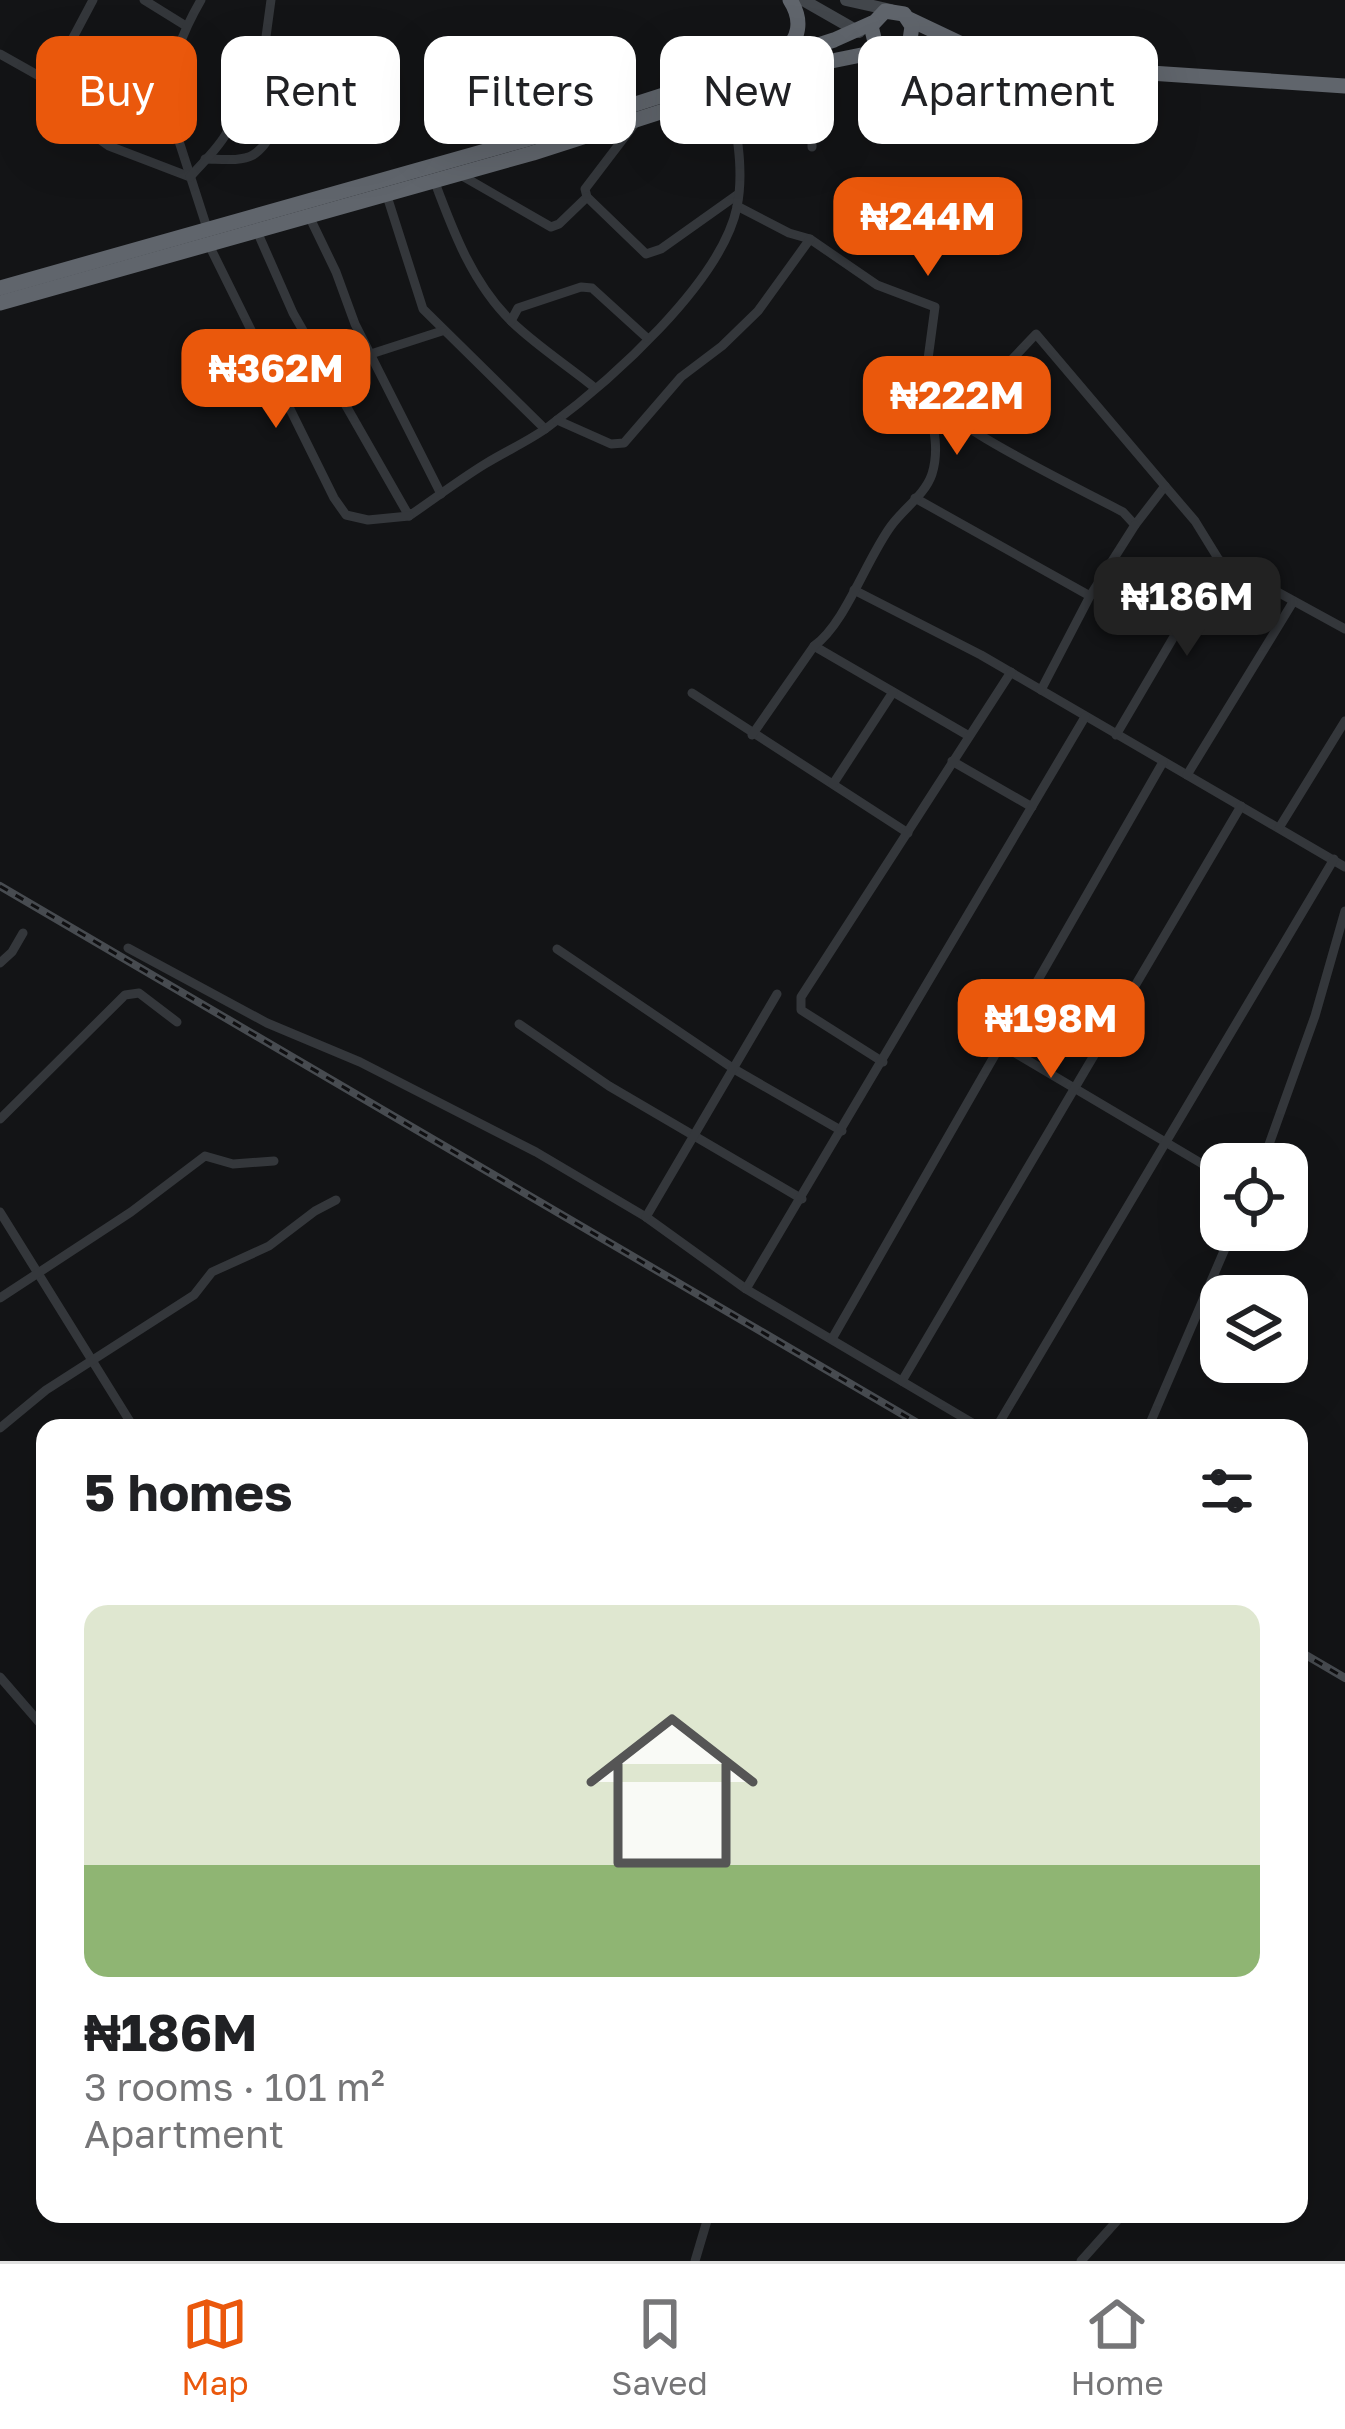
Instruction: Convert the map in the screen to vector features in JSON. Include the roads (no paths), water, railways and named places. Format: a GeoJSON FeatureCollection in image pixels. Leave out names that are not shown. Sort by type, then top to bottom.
{"type":"FeatureCollection","features":[{"type":"Feature","properties":{"kind":"highway"},"geometry":{"type":"LineString","coordinates":[[790,0],[799,17],[795,36]]}},
{"type":"Feature","properties":{"kind":"highway"},"geometry":{"type":"LineString","coordinates":[[878,36],[879,15],[892,10],[945,36]]}},
{"type":"Feature","properties":{"kind":"highway"},"geometry":{"type":"LineString","coordinates":[[909,19],[910,36]]}},
{"type":"Feature","properties":{"kind":"highway"},"geometry":{"type":"LineString","coordinates":[[1158,73],[1345,86]]}},
{"type":"Feature","properties":{"kind":"highway"},"geometry":{"type":"LineString","coordinates":[[0,303],[660,96]]}},
{"type":"Feature","properties":{"kind":"highway"},"geometry":{"type":"LineString","coordinates":[[0,287],[208,236],[256,229],[459,174],[660,111]]}},
{"type":"Feature","properties":{"kind":"main road"},"geometry":{"type":"LineString","coordinates":[[803,0],[872,36]]}},
{"type":"Feature","properties":{"kind":"main road"},"geometry":{"type":"LineString","coordinates":[[846,0],[892,10]]}},
{"type":"Feature","properties":{"kind":"street"},"geometry":{"type":"LineString","coordinates":[[73,36],[93,0]]}},
{"type":"Feature","properties":{"kind":"street"},"geometry":{"type":"LineString","coordinates":[[144,0],[186,26]]}},
{"type":"Feature","properties":{"kind":"street"},"geometry":{"type":"LineString","coordinates":[[201,0],[186,26],[167,104],[208,236],[346,515],[368,520],[409,516],[545,429],[595,388],[688,296],[723,249],[738,200],[737,144]]}},
{"type":"Feature","properties":{"kind":"street"},"geometry":{"type":"LineString","coordinates":[[268,36],[271,0]]}},
{"type":"Feature","properties":{"kind":"street"},"geometry":{"type":"LineString","coordinates":[[0,54],[36,74]]}},
{"type":"Feature","properties":{"kind":"street"},"geometry":{"type":"LineString","coordinates":[[640,118],[585,189],[587,197],[646,254],[738,200]]}},
{"type":"Feature","properties":{"kind":"street"},"geometry":{"type":"LineString","coordinates":[[190,177],[221,139]]}},
{"type":"Feature","properties":{"kind":"street"},"geometry":{"type":"LineString","coordinates":[[106,144],[190,177]]}},
{"type":"Feature","properties":{"kind":"street"},"geometry":{"type":"LineString","coordinates":[[205,160],[246,158],[264,144]]}},
{"type":"Feature","properties":{"kind":"street"},"geometry":{"type":"LineString","coordinates":[[459,174],[551,226],[560,224],[587,197]]}},
{"type":"Feature","properties":{"kind":"street"},"geometry":{"type":"LineString","coordinates":[[434,180],[459,247],[478,281],[511,321],[595,388]]}},
{"type":"Feature","properties":{"kind":"street"},"geometry":{"type":"LineString","coordinates":[[386,193],[423,309],[545,429]]}},
{"type":"Feature","properties":{"kind":"street"},"geometry":{"type":"LineString","coordinates":[[738,200],[789,233],[810,239],[878,285],[935,307],[928,358],[914,381],[927,399],[1123,512],[1135,525]]}},
{"type":"Feature","properties":{"kind":"street"},"geometry":{"type":"LineString","coordinates":[[308,214],[355,324],[441,494]]}},
{"type":"Feature","properties":{"kind":"street"},"geometry":{"type":"LineString","coordinates":[[256,229],[293,313],[409,516]]}},
{"type":"Feature","properties":{"kind":"street"},"geometry":{"type":"LineString","coordinates":[[556,420],[610,444],[624,443],[681,377],[758,310],[810,239]]}},
{"type":"Feature","properties":{"kind":"street"},"geometry":{"type":"LineString","coordinates":[[511,321],[518,308],[581,287],[598,290],[647,338]]}},
{"type":"Feature","properties":{"kind":"street"},"geometry":{"type":"LineString","coordinates":[[278,384],[442,331]]}},
{"type":"Feature","properties":{"kind":"street"},"geometry":{"type":"LineString","coordinates":[[963,422],[1036,334],[1195,521],[1219,560],[1345,628]]}},
{"type":"Feature","properties":{"kind":"street"},"geometry":{"type":"LineString","coordinates":[[752,735],[814,646],[827,637],[870,556],[932,475],[937,442],[927,399]]}},
{"type":"Feature","properties":{"kind":"street"},"geometry":{"type":"LineString","coordinates":[[1041,690],[1090,596],[1165,486]]}},
{"type":"Feature","properties":{"kind":"street"},"geometry":{"type":"LineString","coordinates":[[915,498],[1090,596]]}},
{"type":"Feature","properties":{"kind":"street"},"geometry":{"type":"LineString","coordinates":[[1116,735],[1219,560]]}},
{"type":"Feature","properties":{"kind":"street"},"geometry":{"type":"LineString","coordinates":[[854,590],[1011,672],[1345,867]]}},
{"type":"Feature","properties":{"kind":"street"},"geometry":{"type":"LineString","coordinates":[[1187,775],[1293,602]]}},
{"type":"Feature","properties":{"kind":"street"},"geometry":{"type":"LineString","coordinates":[[814,646],[969,736]]}},
{"type":"Feature","properties":{"kind":"street"},"geometry":{"type":"LineString","coordinates":[[884,1062],[801,1010],[800,1004],[1011,672]]}},
{"type":"Feature","properties":{"kind":"street"},"geometry":{"type":"LineString","coordinates":[[833,784],[893,692]]}},
{"type":"Feature","properties":{"kind":"street"},"geometry":{"type":"LineString","coordinates":[[692,693],[908,833]]}},
{"type":"Feature","properties":{"kind":"street"},"geometry":{"type":"LineString","coordinates":[[746,1289],[1085,717]]}},
{"type":"Feature","properties":{"kind":"street"},"geometry":{"type":"LineString","coordinates":[[1279,828],[1345,722]]}},
{"type":"Feature","properties":{"kind":"street"},"geometry":{"type":"LineString","coordinates":[[952,761],[1032,807]]}},
{"type":"Feature","properties":{"kind":"street"},"geometry":{"type":"LineString","coordinates":[[832,1339],[1163,762]]}},
{"type":"Feature","properties":{"kind":"street"},"geometry":{"type":"LineString","coordinates":[[902,1381],[1241,806]]}},
{"type":"Feature","properties":{"kind":"street"},"geometry":{"type":"LineString","coordinates":[[1001,1419],[1334,859]]}},
{"type":"Feature","properties":{"kind":"street"},"geometry":{"type":"LineString","coordinates":[[1270,1143],[1315,1016],[1345,911]]}},
{"type":"Feature","properties":{"kind":"street"},"geometry":{"type":"LineString","coordinates":[[0,963],[23,933]]}},
{"type":"Feature","properties":{"kind":"street"},"geometry":{"type":"LineString","coordinates":[[128,948],[267,1023],[360,1062],[516,1142],[646,1217],[746,1289],[966,1419]]}},
{"type":"Feature","properties":{"kind":"street"},"geometry":{"type":"LineString","coordinates":[[557,949],[734,1069],[842,1131]]}},
{"type":"Feature","properties":{"kind":"street"},"geometry":{"type":"LineString","coordinates":[[0,1119],[124,994],[139,993],[177,1022]]}},
{"type":"Feature","properties":{"kind":"street"},"geometry":{"type":"LineString","coordinates":[[646,1217],[777,994]]}},
{"type":"Feature","properties":{"kind":"street"},"geometry":{"type":"LineString","coordinates":[[519,1024],[609,1086],[802,1199]]}},
{"type":"Feature","properties":{"kind":"street"},"geometry":{"type":"LineString","coordinates":[[1000,1043],[1200,1162]]}},
{"type":"Feature","properties":{"kind":"street"},"geometry":{"type":"LineString","coordinates":[[0,1298],[131,1212],[205,1156],[233,1164],[274,1161]]}},
{"type":"Feature","properties":{"kind":"street"},"geometry":{"type":"LineString","coordinates":[[0,1428],[46,1390],[194,1295],[212,1272],[269,1246],[315,1210],[336,1200]]}},
{"type":"Feature","properties":{"kind":"street"},"geometry":{"type":"LineString","coordinates":[[0,1212],[128,1419]]}},
{"type":"Feature","properties":{"kind":"street"},"geometry":{"type":"LineString","coordinates":[[1152,1419],[1224,1251]]}},
{"type":"Feature","properties":{"kind":"street"},"geometry":{"type":"LineString","coordinates":[[0,1677],[36,1719]]}},
{"type":"Feature","properties":{"kind":"street"},"geometry":{"type":"LineString","coordinates":[[695,2261],[706,2223]]}},
{"type":"Feature","properties":{"kind":"street"},"geometry":{"type":"LineString","coordinates":[[1081,2261],[1116,2223]]}},
{"type":"Feature","properties":{"kind":"railway"},"geometry":{"type":"LineString","coordinates":[[0,886],[911,1419]]}},
{"type":"Feature","properties":{"kind":"railway"},"geometry":{"type":"LineString","coordinates":[[1308,1656],[1345,1678]]}}]}
